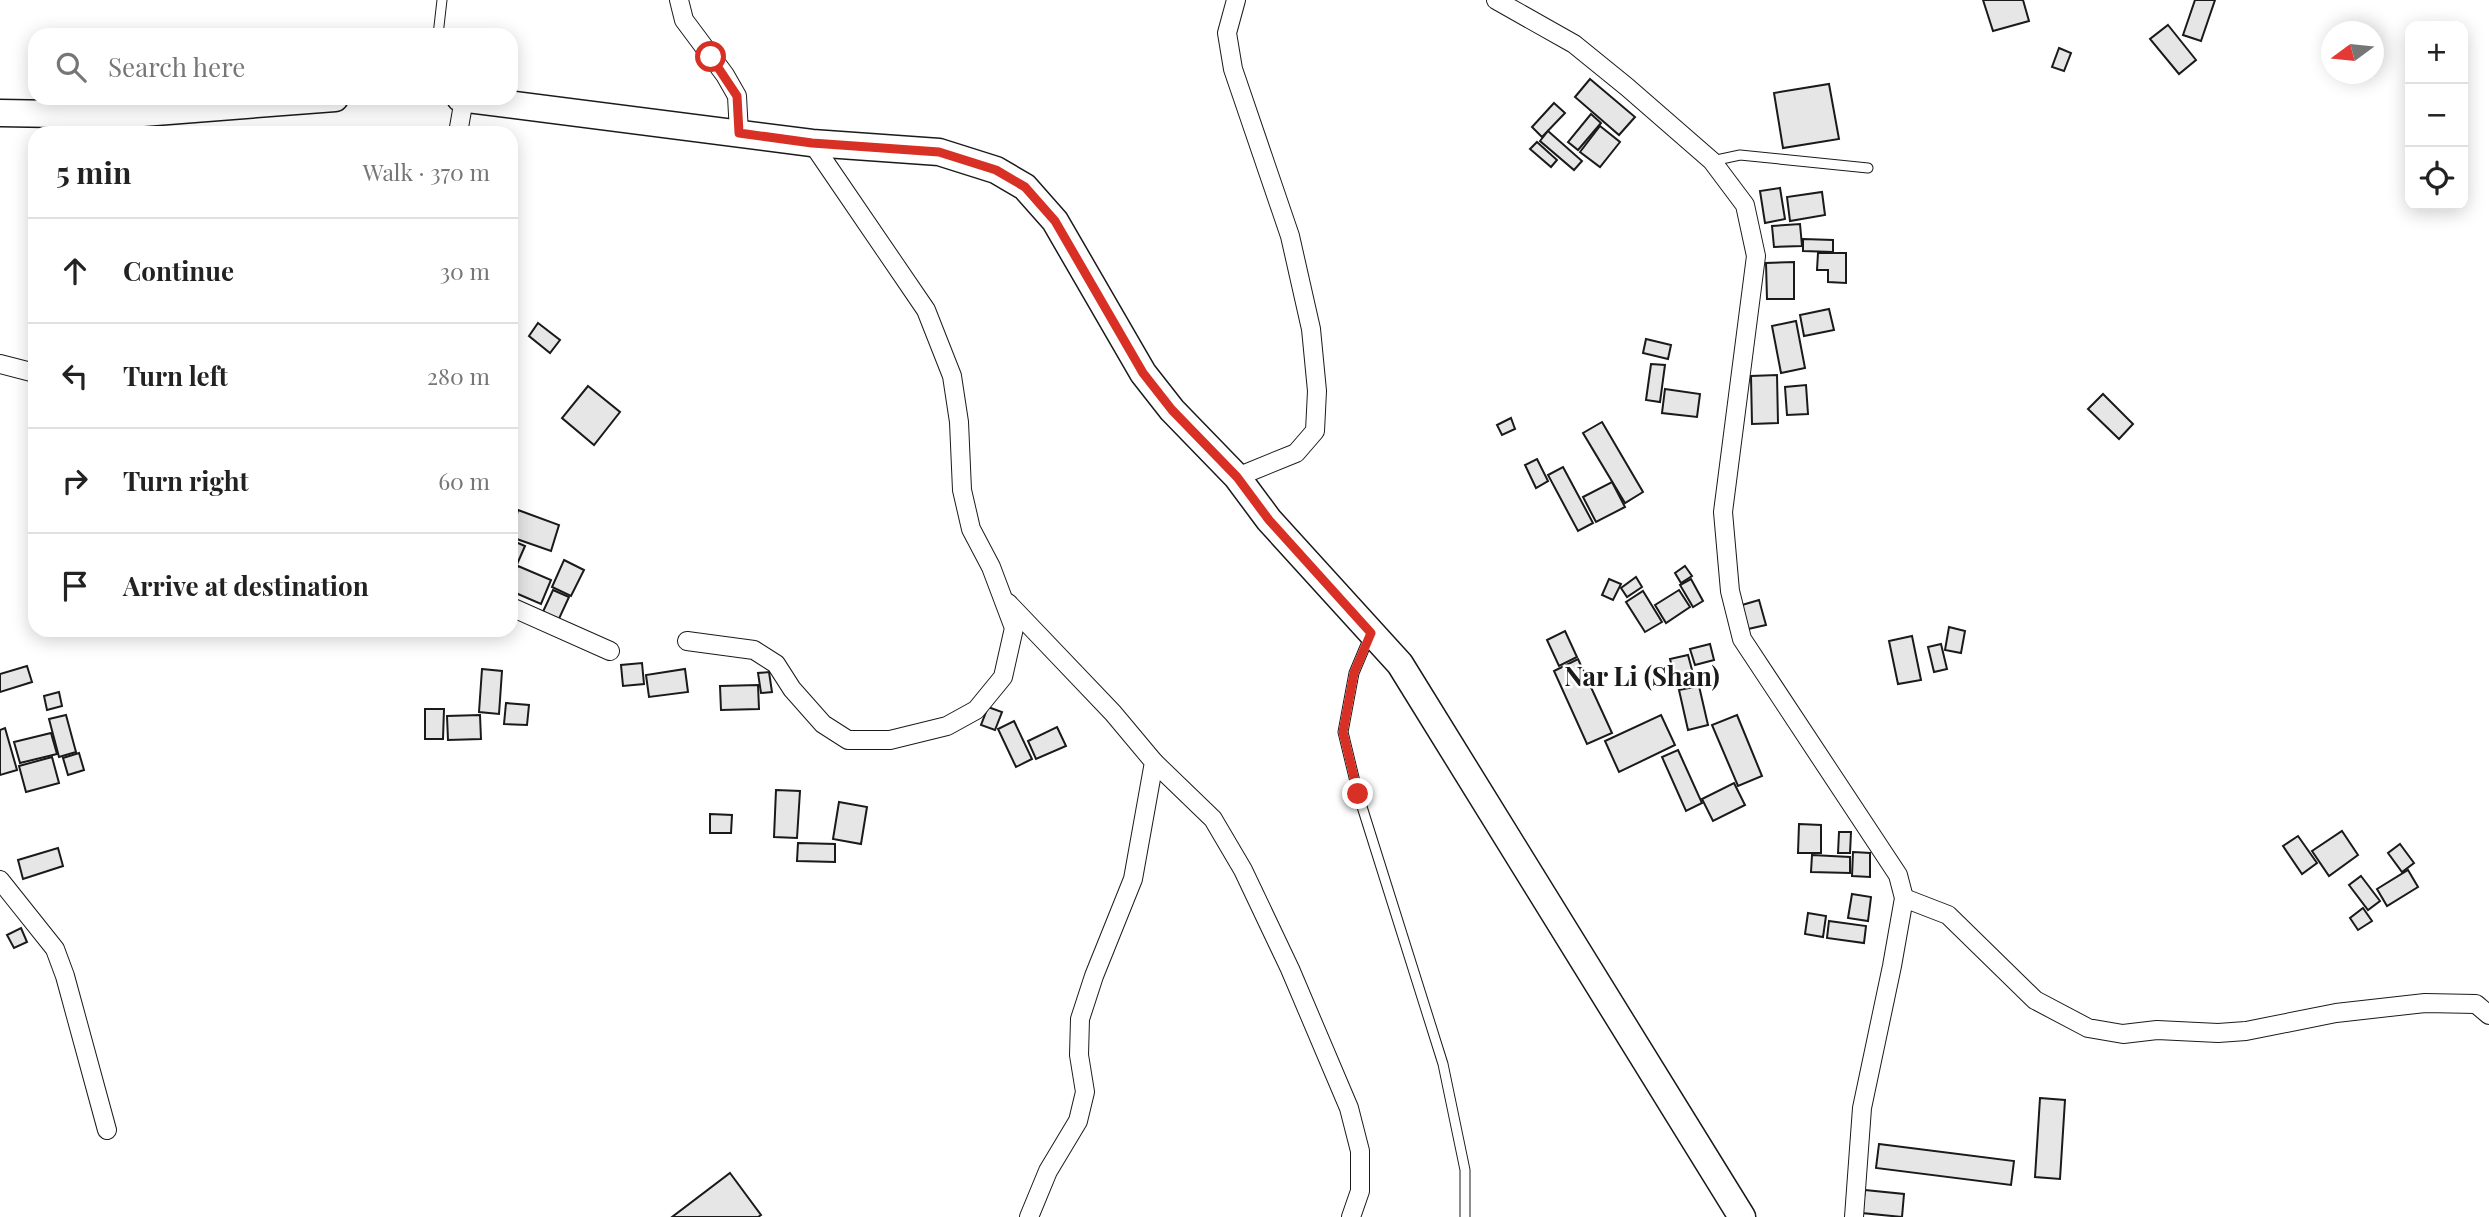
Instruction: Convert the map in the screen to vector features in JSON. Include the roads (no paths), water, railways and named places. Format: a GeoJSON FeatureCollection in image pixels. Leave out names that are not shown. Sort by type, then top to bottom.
{"type":"FeatureCollection","features":[{"type":"Feature","properties":{"kind":"main road"},"geometry":{"type":"LineString","coordinates":[[0,113],[117,115],[245,105]]}},
{"type":"Feature","properties":{"kind":"main road"},"geometry":{"type":"LineString","coordinates":[[517,105],[812,143],[939,152],[996,170],[1025,187],[1055,221],[1143,373],[1172,410],[1237,477],[1269,520],[1400,664],[1742,1217]]}},
{"type":"Feature","properties":{"kind":"street"},"geometry":{"type":"LineString","coordinates":[[679,0],[684,20],[725,75],[737,96],[739,133]]}},
{"type":"Feature","properties":{"kind":"street"},"geometry":{"type":"LineString","coordinates":[[1236,0],[1227,33],[1233,69],[1290,236],[1311,329],[1317,391],[1315,430],[1296,453],[1237,477]]}},
{"type":"Feature","properties":{"kind":"street"},"geometry":{"type":"LineString","coordinates":[[1496,0],[1574,44],[1712,161],[1745,205],[1756,256],[1723,512],[1730,591],[1742,639],[1899,875],[1904,898],[1863,1108],[1854,1217]]}},
{"type":"Feature","properties":{"kind":"street"},"geometry":{"type":"LineString","coordinates":[[459,126],[461,105]]}},
{"type":"Feature","properties":{"kind":"street"},"geometry":{"type":"LineString","coordinates":[[687,641],[754,650],[776,664],[792,689],[823,724],[848,740],[890,740],[947,726],[976,710],[1003,677],[1014,628],[1004,598],[971,529],[962,490],[959,422],[952,376],[926,310],[812,143]]}},
{"type":"Feature","properties":{"kind":"street"},"geometry":{"type":"LineString","coordinates":[[0,364],[28,371]]}},
{"type":"Feature","properties":{"kind":"street"},"geometry":{"type":"LineString","coordinates":[[1004,598],[1113,713],[1154,762],[1213,819],[1244,870],[1290,969],[1349,1108],[1360,1151],[1360,1191],[1351,1217]]}},
{"type":"Feature","properties":{"kind":"street"},"geometry":{"type":"LineString","coordinates":[[518,610],[610,651]]}},
{"type":"Feature","properties":{"kind":"street"},"geometry":{"type":"LineString","coordinates":[[1030,1217],[1048,1171],[1078,1121],[1086,1092],[1079,1055],[1080,1019],[1094,976],[1133,879],[1154,762]]}},
{"type":"Feature","properties":{"kind":"street"},"geometry":{"type":"LineString","coordinates":[[0,880],[55,949],[65,976],[107,1129]]}},
{"type":"Feature","properties":{"kind":"street"},"geometry":{"type":"LineString","coordinates":[[1904,898],[1948,915],[2035,1000],[2088,1028],[2123,1034],[2157,1030],[2246,1031],[2336,1013],[2425,1003],[2476,1004],[2489,1015]]}},
{"type":"Feature","properties":{"kind":"lane"},"geometry":{"type":"LineString","coordinates":[[439,28],[442,0]]}},
{"type":"Feature","properties":{"kind":"lane"},"geometry":{"type":"LineString","coordinates":[[1712,161],[1740,155],[1868,168]]}},
{"type":"Feature","properties":{"kind":"lane"},"geometry":{"type":"LineString","coordinates":[[1371,633],[1354,673],[1343,732],[1358,794],[1443,1064],[1465,1170],[1465,1217]]}},
{"type":"Feature","properties":{"kind":"district","name":"Nar Li (Shan)"},"geometry":{"type":"Point","coordinates":[1642,675]}}]}
